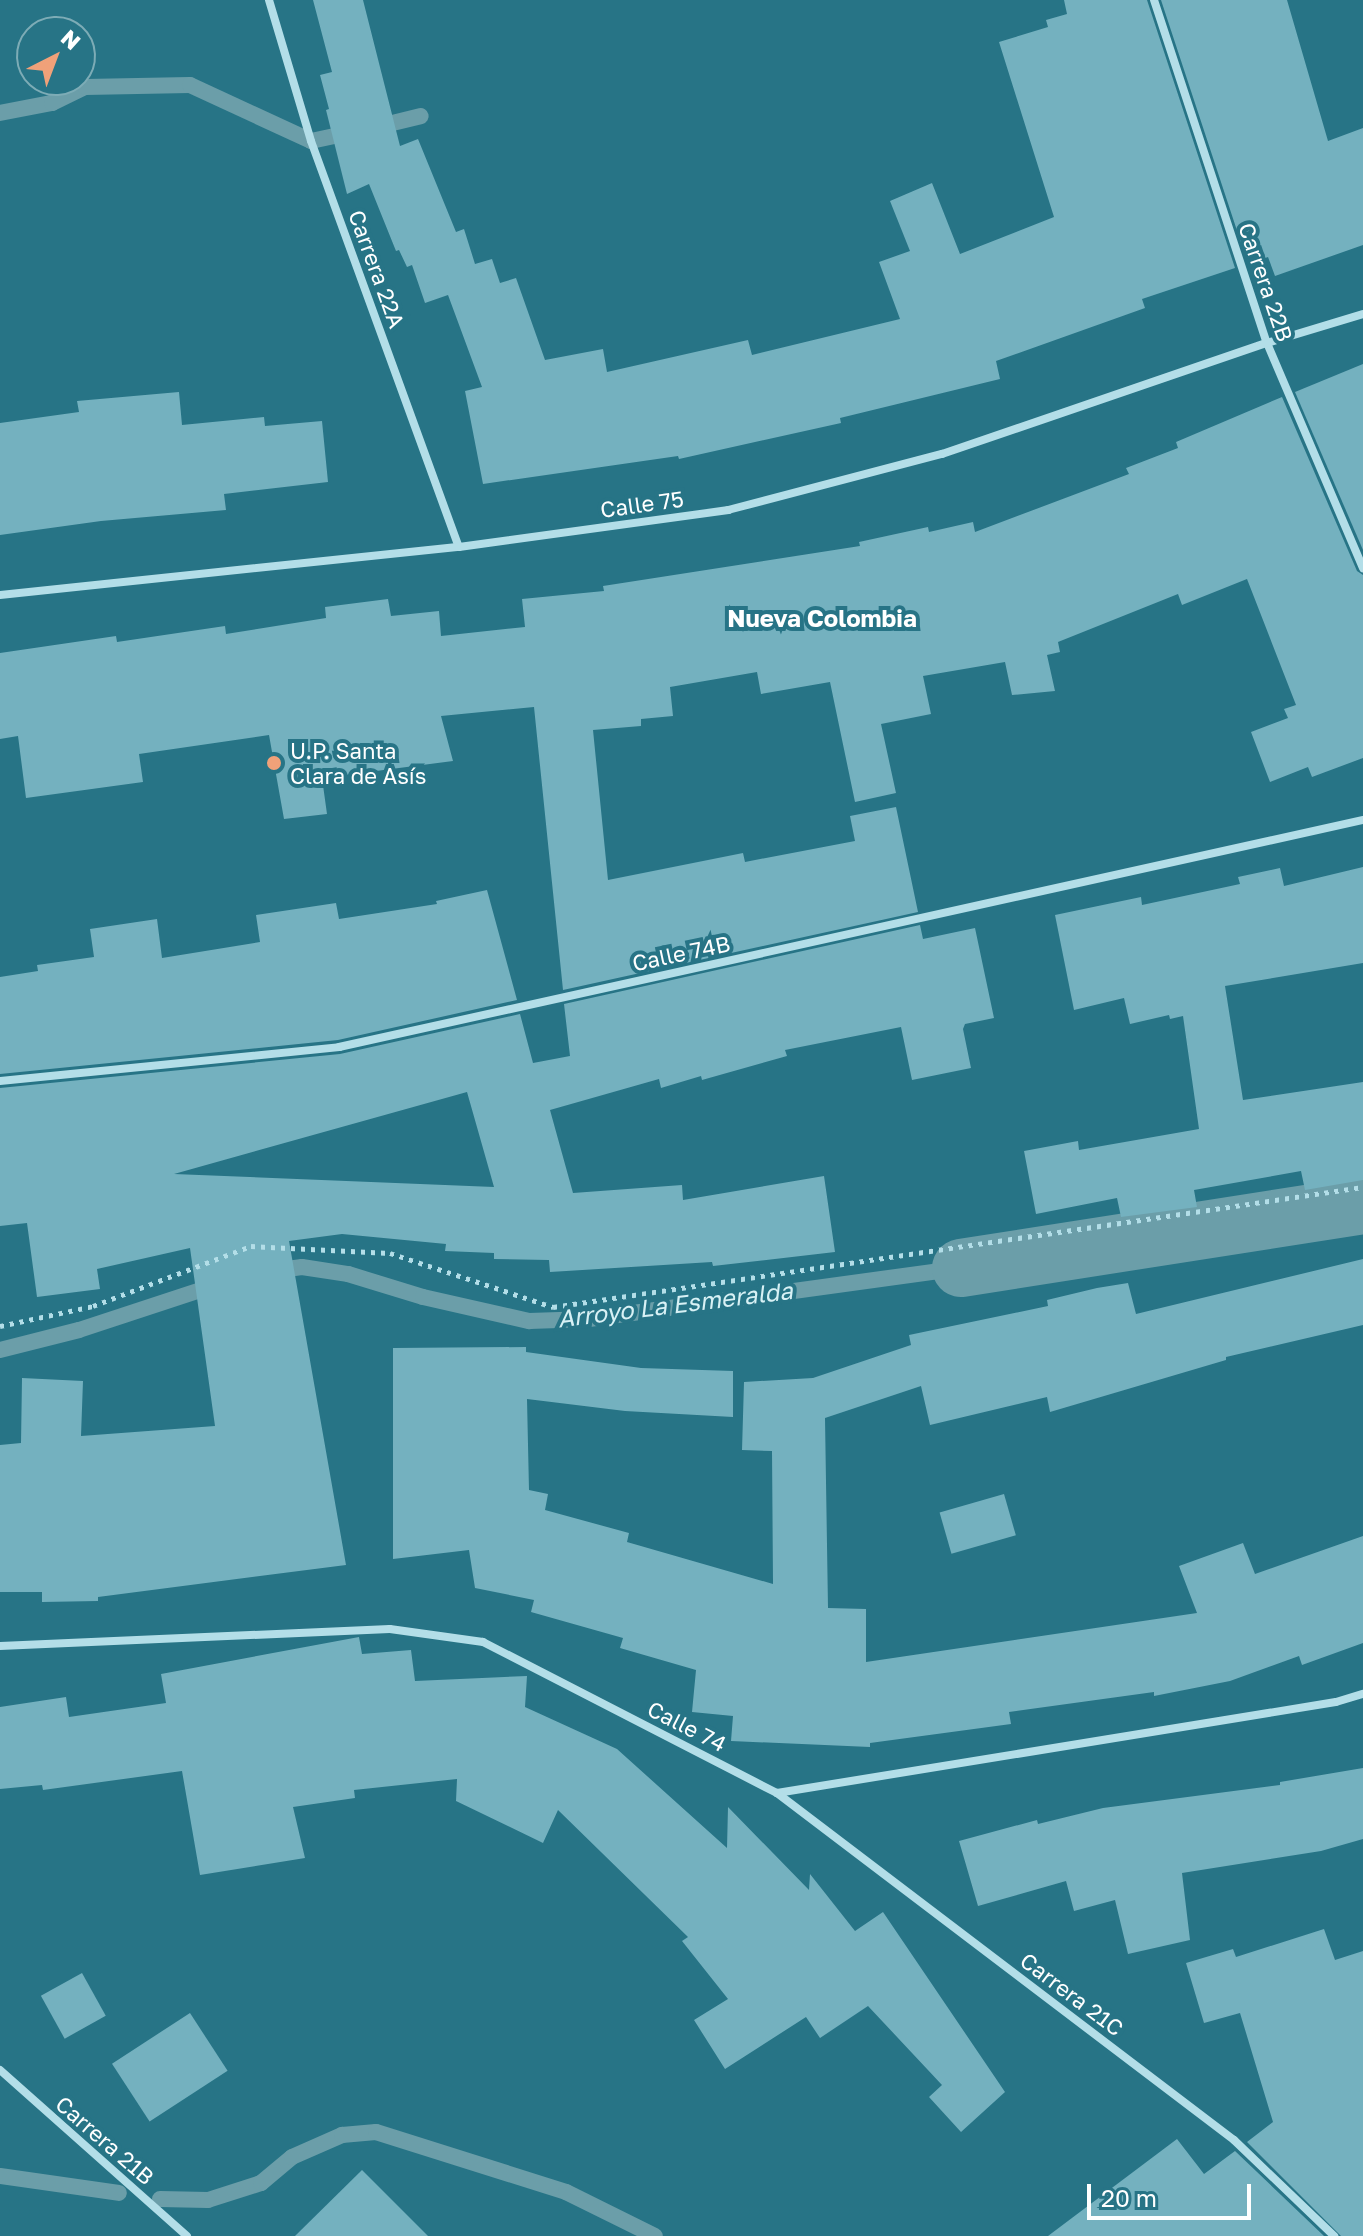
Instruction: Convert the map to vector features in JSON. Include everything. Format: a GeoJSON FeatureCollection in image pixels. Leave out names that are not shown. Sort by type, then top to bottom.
{"type":"FeatureCollection","features":[{"type":"Feature","properties":{"kind":"street","name":"Carrera 22A"},"geometry":{"type":"LineString","coordinates":[[269,0],[311,141],[459,547]]}},
{"type":"Feature","properties":{"kind":"street","name":"Carrera 22B"},"geometry":{"type":"LineString","coordinates":[[1154,0],[1267,343],[1363,568]]}},
{"type":"Feature","properties":{"kind":"street","name":"Calle 75"},"geometry":{"type":"LineString","coordinates":[[0,595],[459,547],[728,510],[942,454],[1267,343],[1363,314]]}},
{"type":"Feature","properties":{"kind":"street","name":"Calle 74B"},"geometry":{"type":"LineString","coordinates":[[0,1081],[339,1047],[1363,820]]}},
{"type":"Feature","properties":{"kind":"street","name":"Calle 74"},"geometry":{"type":"LineString","coordinates":[[0,1646],[390,1629],[483,1642],[777,1793]]}},
{"type":"Feature","properties":{"kind":"street"},"geometry":{"type":"LineString","coordinates":[[777,1793],[1336,1702],[1363,1694]]}},
{"type":"Feature","properties":{"kind":"street","name":"Carrera 21C"},"geometry":{"type":"LineString","coordinates":[[777,1793],[1234,2140],[1334,2236]]}},
{"type":"Feature","properties":{"kind":"street","name":"Carrera 21B"},"geometry":{"type":"LineString","coordinates":[[0,2070],[187,2236]]}},
{"type":"Feature","properties":{"kind":"path"},"geometry":{"type":"LineString","coordinates":[[0,1326],[93,1306],[251,1246],[390,1253],[553,1307],[1363,1187]]}},
{"type":"Feature","properties":{"kind":"building"},"geometry":{"type":"Polygon","coordinates":[[[313,0],[363,0],[400,146],[418,139],[456,232],[464,229],[475,264],[492,259],[500,283],[516,278],[545,360],[603,349],[607,372],[748,340],[752,355],[900,319],[879,262],[910,251],[890,201],[932,183],[960,254],[1054,217],[999,42],[1048,27],[1046,20],[1067,14],[1064,0],[1147,0],[1235,268],[1142,299],[1145,308],[996,361],[1000,379],[840,418],[841,423],[679,459],[678,456],[483,484],[465,391],[482,387],[448,295],[425,303],[412,265],[407,267],[399,250],[396,251],[369,184],[347,194],[320,75],[332,72],[313,0]]]}},
{"type":"Feature","properties":{"kind":"building"},"geometry":{"type":"Polygon","coordinates":[[[1161,0],[1287,0],[1328,141],[1363,128],[1363,245],[1275,276],[1268,257],[1248,264],[1161,0]]]}},
{"type":"Feature","properties":{"kind":"building"},"geometry":{"type":"Polygon","coordinates":[[[1363,364],[1363,550],[1295,392],[1363,364]]]}},
{"type":"Feature","properties":{"kind":"building"},"geometry":{"type":"Polygon","coordinates":[[[179,392],[182,425],[264,417],[265,426],[322,421],[328,482],[224,494],[226,510],[101,521],[0,535],[0,423],[79,412],[77,401],[179,392]]]}},
{"type":"Feature","properties":{"kind":"building"},"geometry":{"type":"Polygon","coordinates":[[[1282,397],[1357,571],[1363,575],[1363,758],[1312,777],[1308,767],[1270,782],[1251,732],[1288,718],[1284,709],[1296,705],[1247,579],[1182,605],[1178,594],[1058,642],[1060,652],[1047,655],[1055,691],[1012,695],[1005,662],[923,676],[931,714],[881,724],[896,793],[855,802],[830,682],[761,694],[757,672],[670,687],[673,716],[641,719],[641,726],[593,730],[608,880],[743,853],[745,862],[855,841],[850,816],[896,807],[918,912],[563,990],[534,707],[441,716],[453,761],[322,778],[327,814],[284,819],[269,735],[139,754],[143,782],[26,798],[18,736],[0,739],[0,653],[116,636],[117,642],[225,626],[226,634],[326,618],[325,607],[388,599],[391,616],[439,611],[441,636],[525,627],[522,599],[604,591],[603,586],[860,546],[859,542],[928,527],[929,532],[973,522],[975,532],[1129,474],[1126,468],[1178,448],[1176,442],[1282,397]]]}},
{"type":"Feature","properties":{"kind":"building"},"geometry":{"type":"Polygon","coordinates":[[[1363,867],[1363,963],[1225,986],[1243,1100],[1363,1082],[1363,1180],[1305,1190],[1301,1171],[1194,1190],[1197,1207],[1121,1217],[1117,1198],[1036,1214],[1024,1151],[1078,1141],[1079,1150],[1199,1129],[1183,1016],[1170,1019],[1169,1015],[1130,1024],[1124,998],[1074,1010],[1055,915],[1141,897],[1142,905],[1240,884],[1238,877],[1280,868],[1284,886],[1363,867]]]}},
{"type":"Feature","properties":{"kind":"building"},"geometry":{"type":"Polygon","coordinates":[[[487,890],[517,1000],[338,1040],[0,1074],[0,977],[38,971],[37,965],[94,957],[90,929],[157,919],[162,958],[260,942],[256,915],[336,903],[339,919],[437,904],[436,901],[487,890]]]}},
{"type":"Feature","properties":{"kind":"building"},"geometry":{"type":"Polygon","coordinates":[[[920,925],[923,939],[975,928],[994,1018],[965,1024],[963,1029],[971,1068],[912,1080],[901,1027],[785,1050],[787,1056],[702,1080],[701,1076],[661,1088],[659,1079],[550,1110],[573,1193],[682,1185],[683,1200],[824,1176],[835,1252],[713,1266],[712,1262],[550,1272],[549,1260],[494,1259],[494,1253],[445,1251],[446,1244],[342,1234],[289,1241],[346,1565],[98,1597],[98,1601],[42,1602],[42,1592],[0,1592],[0,1445],[21,1443],[22,1378],[83,1381],[81,1436],[215,1426],[190,1248],[97,1269],[100,1289],[37,1297],[27,1223],[0,1226],[0,1088],[340,1054],[520,1014],[533,1063],[570,1056],[564,1004],[920,925]],[[467,1092],[174,1174],[494,1187],[467,1092]]]}},
{"type":"Feature","properties":{"kind":"building"},"geometry":{"type":"Polygon","coordinates":[[[1363,1259],[1363,1325],[1226,1357],[1226,1360],[1050,1412],[1047,1397],[930,1425],[921,1386],[825,1418],[828,1608],[866,1609],[866,1662],[1197,1613],[1179,1566],[1243,1543],[1255,1574],[1363,1536],[1363,1643],[1302,1665],[1299,1656],[1230,1681],[1154,1696],[1154,1692],[1009,1712],[1011,1724],[870,1743],[870,1747],[731,1741],[733,1716],[692,1712],[696,1670],[620,1648],[623,1638],[531,1612],[534,1600],[475,1588],[469,1550],[393,1559],[393,1348],[526,1347],[526,1352],[641,1368],[733,1371],[733,1417],[625,1411],[527,1399],[529,1490],[548,1494],[545,1510],[629,1533],[627,1542],[773,1584],[772,1451],[742,1450],[744,1382],[813,1378],[911,1345],[909,1335],[1048,1306],[1047,1300],[1097,1288],[1128,1283],[1136,1314],[1363,1259]]]}},
{"type":"Feature","properties":{"kind":"building"},"geometry":{"type":"Polygon","coordinates":[[[1004,1494],[1016,1535],[951,1554],[940,1512],[1004,1494]]]}},
{"type":"Feature","properties":{"kind":"building"},"geometry":{"type":"Polygon","coordinates":[[[359,1637],[362,1654],[411,1650],[415,1681],[527,1676],[525,1707],[617,1749],[727,1848],[728,1807],[809,1890],[810,1874],[855,1931],[883,1912],[1005,2092],[961,2132],[929,2097],[942,2085],[868,2006],[820,2038],[806,2017],[725,2069],[694,2020],[728,1999],[682,1941],[688,1937],[558,1810],[543,1843],[456,1801],[457,1779],[354,1790],[355,1798],[293,1807],[305,1858],[200,1875],[182,1771],[43,1790],[42,1785],[0,1789],[0,1707],[66,1697],[69,1717],[166,1703],[161,1674],[359,1637]]]}},
{"type":"Feature","properties":{"kind":"building"},"geometry":{"type":"Polygon","coordinates":[[[1363,1768],[1363,1839],[1321,1851],[1182,1873],[1190,1940],[1128,1954],[1115,1900],[1074,1911],[1066,1881],[978,1906],[959,1841],[1037,1820],[1038,1824],[1103,1808],[1280,1785],[1280,1782],[1363,1768]]]}},
{"type":"Feature","properties":{"kind":"building"},"geometry":{"type":"Polygon","coordinates":[[[1324,1929],[1335,1960],[1363,1951],[1363,2236],[1341,2236],[1247,2142],[1273,2122],[1240,2013],[1204,2023],[1186,1963],[1233,1949],[1236,1957],[1324,1929]]]}},
{"type":"Feature","properties":{"kind":"building"},"geometry":{"type":"Polygon","coordinates":[[[82,1973],[106,2016],[65,2039],[41,1996],[82,1973]]]}},
{"type":"Feature","properties":{"kind":"building"},"geometry":{"type":"Polygon","coordinates":[[[190,2013],[228,2071],[150,2122],[112,2064],[190,2013]]]}},
{"type":"Feature","properties":{"kind":"building"},"geometry":{"type":"Polygon","coordinates":[[[1177,2139],[1204,2174],[1235,2151],[1324,2236],[1048,2236],[1177,2139]]]}},
{"type":"Feature","properties":{"kind":"building"},"geometry":{"type":"Polygon","coordinates":[[[362,2170],[428,2236],[295,2236],[362,2170]]]}},
{"type":"Feature","properties":{"kind":"waterway"},"geometry":{"type":"LineString","coordinates":[[0,113],[52,103],[85,87],[190,85],[311,141],[353,132]]}},
{"type":"Feature","properties":{"kind":"waterway"},"geometry":{"type":"LineString","coordinates":[[376,127],[421,116]]}},
{"type":"Feature","properties":{"kind":"waterway","name":"Arroyo La Esmeralda"},"geometry":{"type":"LineString","coordinates":[[961,1268],[1363,1205]]}},
{"type":"Feature","properties":{"kind":"waterway","name":"Arroyo La Esmeralda"},"geometry":{"type":"LineString","coordinates":[[273,1271],[302,1267],[348,1274],[423,1297],[529,1321],[589,1319],[961,1268]]}},
{"type":"Feature","properties":{"kind":"waterway","name":"Arroyo La Esmeralda"},"geometry":{"type":"LineString","coordinates":[[0,1350],[79,1330],[216,1285]]}},
{"type":"Feature","properties":{"kind":"waterway"},"geometry":{"type":"LineString","coordinates":[[160,2199],[208,2200],[261,2183],[292,2157],[342,2135],[376,2132],[566,2192],[655,2236]]}},
{"type":"Feature","properties":{"kind":"waterway"},"geometry":{"type":"LineString","coordinates":[[0,2176],[119,2193]]}},
{"type":"Feature","properties":{"kind":"place","name":"U.P. Santa Clara de Asís"},"geometry":{"type":"Point","coordinates":[274,763]}},
{"type":"Feature","properties":{"kind":"district","name":"Nueva Colombia"},"geometry":{"type":"Point","coordinates":[822,618]}}]}
